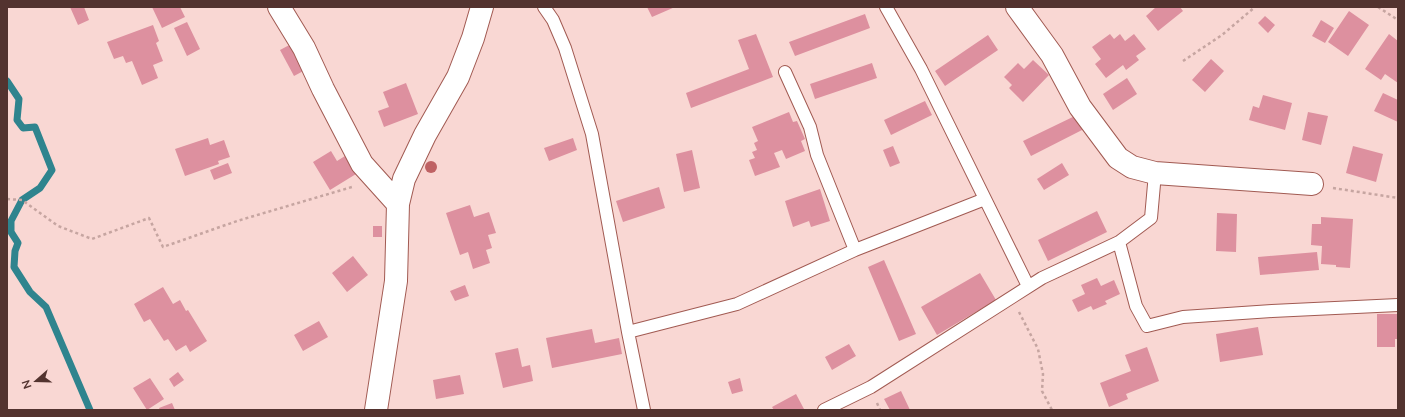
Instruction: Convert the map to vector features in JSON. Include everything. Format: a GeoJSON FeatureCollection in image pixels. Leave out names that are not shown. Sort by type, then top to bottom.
{"type":"FeatureCollection","features":[{"type":"Feature","properties":{"kind":"street"},"geometry":{"type":"LineString","coordinates":[[279,7],[304,48],[323,89],[362,164],[398,204]]}},
{"type":"Feature","properties":{"kind":"street"},"geometry":{"type":"LineString","coordinates":[[376,410],[396,281],[398,204],[404,179],[425,135],[458,76],[473,38],[482,7]]}},
{"type":"Feature","properties":{"kind":"street"},"geometry":{"type":"LineString","coordinates":[[1017,7],[1052,55],[1080,107],[1118,158],[1132,167],[1154,173],[1312,184]]}},
{"type":"Feature","properties":{"kind":"lane"},"geometry":{"type":"LineString","coordinates":[[544,7],[553,20],[565,48],[592,134],[628,332],[644,410]]}},
{"type":"Feature","properties":{"kind":"lane"},"geometry":{"type":"LineString","coordinates":[[886,7],[921,69],[1028,286]]}},
{"type":"Feature","properties":{"kind":"lane"},"geometry":{"type":"LineString","coordinates":[[786,72],[810,127],[817,155],[855,250]]}},
{"type":"Feature","properties":{"kind":"lane"},"geometry":{"type":"LineString","coordinates":[[824,410],[871,387],[1042,278],[1119,242],[1151,218],[1154,173]]}},
{"type":"Feature","properties":{"kind":"lane"},"geometry":{"type":"LineString","coordinates":[[628,332],[737,304],[855,250],[985,199]]}},
{"type":"Feature","properties":{"kind":"lane"},"geometry":{"type":"LineString","coordinates":[[1119,242],[1136,306],[1147,326],[1183,317],[1398,305]]}},
{"type":"Feature","properties":{"kind":"path"},"geometry":{"type":"LineString","coordinates":[[1184,61],[1222,35],[1254,7]]}},
{"type":"Feature","properties":{"kind":"path"},"geometry":{"type":"LineString","coordinates":[[1378,7],[1398,20]]}},
{"type":"Feature","properties":{"kind":"path"},"geometry":{"type":"LineString","coordinates":[[7,198],[22,200],[58,226],[92,239],[149,218],[162,247],[237,221],[355,186],[372,175]]}},
{"type":"Feature","properties":{"kind":"path"},"geometry":{"type":"LineString","coordinates":[[1312,184],[1398,198]]}},
{"type":"Feature","properties":{"kind":"path"},"geometry":{"type":"LineString","coordinates":[[1011,297],[1038,349],[1043,374],[1042,391],[1052,410]]}},
{"type":"Feature","properties":{"kind":"building"},"geometry":{"type":"Polygon","coordinates":[[[70,7],[84,7],[89,20],[78,25],[70,7]]]}},
{"type":"Feature","properties":{"kind":"building"},"geometry":{"type":"Polygon","coordinates":[[[152,7],[180,7],[185,17],[162,28],[152,7]]]}},
{"type":"Feature","properties":{"kind":"building"},"geometry":{"type":"Polygon","coordinates":[[[647,7],[675,7],[652,17],[647,7]]]}},
{"type":"Feature","properties":{"kind":"building"},"geometry":{"type":"Polygon","coordinates":[[[1156,7],[1180,7],[1183,11],[1158,31],[1146,16],[1156,7]]]}},
{"type":"Feature","properties":{"kind":"building"},"geometry":{"type":"Polygon","coordinates":[[[1349,11],[1369,25],[1348,56],[1328,42],[1349,11]]]}},
{"type":"Feature","properties":{"kind":"building"},"geometry":{"type":"Polygon","coordinates":[[[865,14],[870,28],[795,56],[789,42],[865,14]]]}},
{"type":"Feature","properties":{"kind":"building"},"geometry":{"type":"Polygon","coordinates":[[[1265,16],[1275,25],[1268,33],[1258,23],[1265,16]]]}},
{"type":"Feature","properties":{"kind":"building"},"geometry":{"type":"Polygon","coordinates":[[[1321,20],[1334,28],[1325,43],[1312,36],[1321,20]]]}},
{"type":"Feature","properties":{"kind":"building"},"geometry":{"type":"Polygon","coordinates":[[[187,22],[200,49],[187,56],[174,28],[187,22]]]}},
{"type":"Feature","properties":{"kind":"building"},"geometry":{"type":"Polygon","coordinates":[[[153,25],[159,41],[156,43],[163,61],[153,65],[158,78],[142,85],[132,61],[126,63],[123,56],[114,59],[107,42],[153,25]]]}},
{"type":"Feature","properties":{"kind":"building"},"geometry":{"type":"Polygon","coordinates":[[[756,34],[773,77],[691,108],[686,93],[749,69],[738,40],[756,34]]]}},
{"type":"Feature","properties":{"kind":"building"},"geometry":{"type":"Polygon","coordinates":[[[1110,34],[1114,39],[1120,34],[1125,41],[1134,34],[1146,49],[1136,56],[1139,60],[1126,70],[1123,65],[1106,78],[1095,64],[1101,59],[1092,47],[1110,34]]]}},
{"type":"Feature","properties":{"kind":"building"},"geometry":{"type":"Polygon","coordinates":[[[1389,34],[1398,41],[1398,83],[1385,74],[1381,80],[1365,69],[1389,34]]]}},
{"type":"Feature","properties":{"kind":"building"},"geometry":{"type":"Polygon","coordinates":[[[988,35],[998,50],[945,86],[935,71],[988,35]]]}},
{"type":"Feature","properties":{"kind":"building"},"geometry":{"type":"Polygon","coordinates":[[[295,42],[309,68],[294,76],[280,50],[295,42]]]}},
{"type":"Feature","properties":{"kind":"building"},"geometry":{"type":"Polygon","coordinates":[[[1211,59],[1224,71],[1205,92],[1192,80],[1211,59]]]}},
{"type":"Feature","properties":{"kind":"building"},"geometry":{"type":"Polygon","coordinates":[[[1033,60],[1049,75],[1023,102],[1009,88],[1012,85],[1004,77],[1018,63],[1024,69],[1033,60]]]}},
{"type":"Feature","properties":{"kind":"building"},"geometry":{"type":"Polygon","coordinates":[[[872,63],[877,78],[815,99],[810,84],[872,63]]]}},
{"type":"Feature","properties":{"kind":"building"},"geometry":{"type":"Polygon","coordinates":[[[1127,78],[1137,94],[1113,110],[1103,94],[1127,78]]]}},
{"type":"Feature","properties":{"kind":"building"},"geometry":{"type":"Polygon","coordinates":[[[406,83],[418,114],[384,127],[378,111],[389,107],[383,92],[406,83]]]}},
{"type":"Feature","properties":{"kind":"building"},"geometry":{"type":"Polygon","coordinates":[[[1383,93],[1398,100],[1398,122],[1374,111],[1383,93]]]}},
{"type":"Feature","properties":{"kind":"building"},"geometry":{"type":"Polygon","coordinates":[[[1263,95],[1292,103],[1285,130],[1249,120],[1253,106],[1259,108],[1263,95]]]}},
{"type":"Feature","properties":{"kind":"building"},"geometry":{"type":"Polygon","coordinates":[[[925,101],[932,115],[891,135],[884,120],[925,101]]]}},
{"type":"Feature","properties":{"kind":"building"},"geometry":{"type":"Polygon","coordinates":[[[789,112],[793,122],[797,121],[805,139],[801,141],[805,151],[786,159],[782,150],[774,153],[780,167],[755,176],[749,160],[755,158],[752,152],[757,150],[754,143],[758,141],[752,127],[789,112]]]}},
{"type":"Feature","properties":{"kind":"building"},"geometry":{"type":"Polygon","coordinates":[[[1308,112],[1328,116],[1321,145],[1302,140],[1308,112]]]}},
{"type":"Feature","properties":{"kind":"building"},"geometry":{"type":"Polygon","coordinates":[[[1079,114],[1086,128],[1031,156],[1023,141],[1079,114]]]}},
{"type":"Feature","properties":{"kind":"building"},"geometry":{"type":"Polygon","coordinates":[[[208,138],[210,145],[224,140],[230,157],[218,161],[219,164],[185,176],[175,149],[208,138]]]}},
{"type":"Feature","properties":{"kind":"building"},"geometry":{"type":"Polygon","coordinates":[[[573,138],[577,150],[549,161],[544,148],[573,138]]]}},
{"type":"Feature","properties":{"kind":"building"},"geometry":{"type":"Polygon","coordinates":[[[893,146],[900,163],[890,167],[883,150],[893,146]]]}},
{"type":"Feature","properties":{"kind":"building"},"geometry":{"type":"Polygon","coordinates":[[[1353,146],[1383,154],[1376,182],[1346,173],[1353,146]]]}},
{"type":"Feature","properties":{"kind":"building"},"geometry":{"type":"Polygon","coordinates":[[[692,150],[700,188],[684,192],[676,154],[692,150]]]}},
{"type":"Feature","properties":{"kind":"building"},"geometry":{"type":"Polygon","coordinates":[[[331,151],[337,161],[345,156],[356,174],[330,190],[313,162],[331,151]]]}},
{"type":"Feature","properties":{"kind":"building"},"geometry":{"type":"Polygon","coordinates":[[[228,163],[232,173],[214,180],[210,170],[228,163]]]}},
{"type":"Feature","properties":{"kind":"building"},"geometry":{"type":"Polygon","coordinates":[[[1062,163],[1069,175],[1044,190],[1037,179],[1062,163]]]}},
{"type":"Feature","properties":{"kind":"building"},"geometry":{"type":"Polygon","coordinates":[[[659,187],[665,208],[623,222],[616,201],[659,187]]]}},
{"type":"Feature","properties":{"kind":"building"},"geometry":{"type":"Polygon","coordinates":[[[820,189],[830,221],[811,227],[809,221],[793,227],[785,201],[820,189]]]}},
{"type":"Feature","properties":{"kind":"building"},"geometry":{"type":"Polygon","coordinates":[[[470,205],[474,217],[489,212],[496,233],[488,235],[492,248],[486,250],[490,263],[473,269],[468,252],[460,255],[446,213],[470,205]]]}},
{"type":"Feature","properties":{"kind":"building"},"geometry":{"type":"Polygon","coordinates":[[[1097,211],[1107,232],[1048,261],[1038,240],[1097,211]]]}},
{"type":"Feature","properties":{"kind":"building"},"geometry":{"type":"Polygon","coordinates":[[[1217,213],[1237,214],[1236,252],[1216,251],[1217,213]]]}},
{"type":"Feature","properties":{"kind":"building"},"geometry":{"type":"Polygon","coordinates":[[[1321,217],[1353,219],[1350,268],[1321,264],[1322,246],[1311,245],[1312,224],[1321,224],[1321,217]]]}},
{"type":"Feature","properties":{"kind":"building"},"geometry":{"type":"Polygon","coordinates":[[[373,226],[382,226],[382,237],[373,237],[373,226]]]}},
{"type":"Feature","properties":{"kind":"building"},"geometry":{"type":"Polygon","coordinates":[[[1317,252],[1319,270],[1260,275],[1258,257],[1317,252]]]}},
{"type":"Feature","properties":{"kind":"building"},"geometry":{"type":"Polygon","coordinates":[[[353,256],[368,275],[347,292],[332,273],[353,256]]]}},
{"type":"Feature","properties":{"kind":"building"},"geometry":{"type":"Polygon","coordinates":[[[884,260],[916,334],[899,341],[868,267],[884,260]]]}},
{"type":"Feature","properties":{"kind":"building"},"geometry":{"type":"Polygon","coordinates":[[[980,273],[996,300],[937,335],[921,307],[980,273]]]}},
{"type":"Feature","properties":{"kind":"building"},"geometry":{"type":"Polygon","coordinates":[[[1097,278],[1101,286],[1114,280],[1120,294],[1105,301],[1107,304],[1093,310],[1091,306],[1078,312],[1072,300],[1085,294],[1081,285],[1097,278]]]}},
{"type":"Feature","properties":{"kind":"building"},"geometry":{"type":"Polygon","coordinates":[[[465,285],[469,296],[455,301],[450,291],[465,285]]]}},
{"type":"Feature","properties":{"kind":"building"},"geometry":{"type":"Polygon","coordinates":[[[163,287],[173,304],[180,300],[207,341],[190,352],[186,345],[176,351],[168,339],[164,341],[150,319],[144,322],[134,304],[163,287]]]}},
{"type":"Feature","properties":{"kind":"building"},"geometry":{"type":"Polygon","coordinates":[[[1377,314],[1398,314],[1398,339],[1395,339],[1395,347],[1377,347],[1377,314]]]}},
{"type":"Feature","properties":{"kind":"building"},"geometry":{"type":"Polygon","coordinates":[[[319,321],[328,337],[303,351],[294,335],[319,321]]]}},
{"type":"Feature","properties":{"kind":"building"},"geometry":{"type":"Polygon","coordinates":[[[1258,327],[1263,355],[1220,362],[1216,334],[1258,327]]]}},
{"type":"Feature","properties":{"kind":"building"},"geometry":{"type":"Polygon","coordinates":[[[592,329],[595,343],[619,338],[622,354],[552,368],[546,338],[592,329]]]}},
{"type":"Feature","properties":{"kind":"building"},"geometry":{"type":"Polygon","coordinates":[[[849,344],[856,356],[832,370],[825,357],[849,344]]]}},
{"type":"Feature","properties":{"kind":"building"},"geometry":{"type":"Polygon","coordinates":[[[1147,347],[1159,381],[1126,394],[1128,399],[1109,407],[1100,383],[1131,371],[1125,355],[1147,347]]]}},
{"type":"Feature","properties":{"kind":"building"},"geometry":{"type":"Polygon","coordinates":[[[518,348],[522,367],[530,365],[533,381],[503,388],[495,353],[518,348]]]}},
{"type":"Feature","properties":{"kind":"building"},"geometry":{"type":"Polygon","coordinates":[[[178,372],[184,380],[174,387],[169,379],[178,372]]]}},
{"type":"Feature","properties":{"kind":"building"},"geometry":{"type":"Polygon","coordinates":[[[460,375],[464,394],[436,399],[433,380],[460,375]]]}},
{"type":"Feature","properties":{"kind":"building"},"geometry":{"type":"Polygon","coordinates":[[[150,378],[164,399],[147,410],[133,388],[150,378]]]}},
{"type":"Feature","properties":{"kind":"building"},"geometry":{"type":"Polygon","coordinates":[[[740,378],[743,391],[732,394],[728,382],[740,378]]]}},
{"type":"Feature","properties":{"kind":"building"},"geometry":{"type":"Polygon","coordinates":[[[901,391],[910,410],[890,410],[884,399],[901,391]]]}},
{"type":"Feature","properties":{"kind":"building"},"geometry":{"type":"Polygon","coordinates":[[[796,394],[804,409],[774,410],[772,407],[796,394]]]}},
{"type":"Feature","properties":{"kind":"building"},"geometry":{"type":"Polygon","coordinates":[[[172,403],[175,410],[160,410],[159,408],[172,403]]]}},
{"type":"Feature","properties":{"kind":"waterway"},"geometry":{"type":"LineString","coordinates":[[7,81],[19,99],[17,120],[23,128],[35,127],[52,170],[40,188],[22,200],[11,221],[11,232],[18,243],[15,251],[14,267],[30,292],[46,307],[90,410]]}}]}
